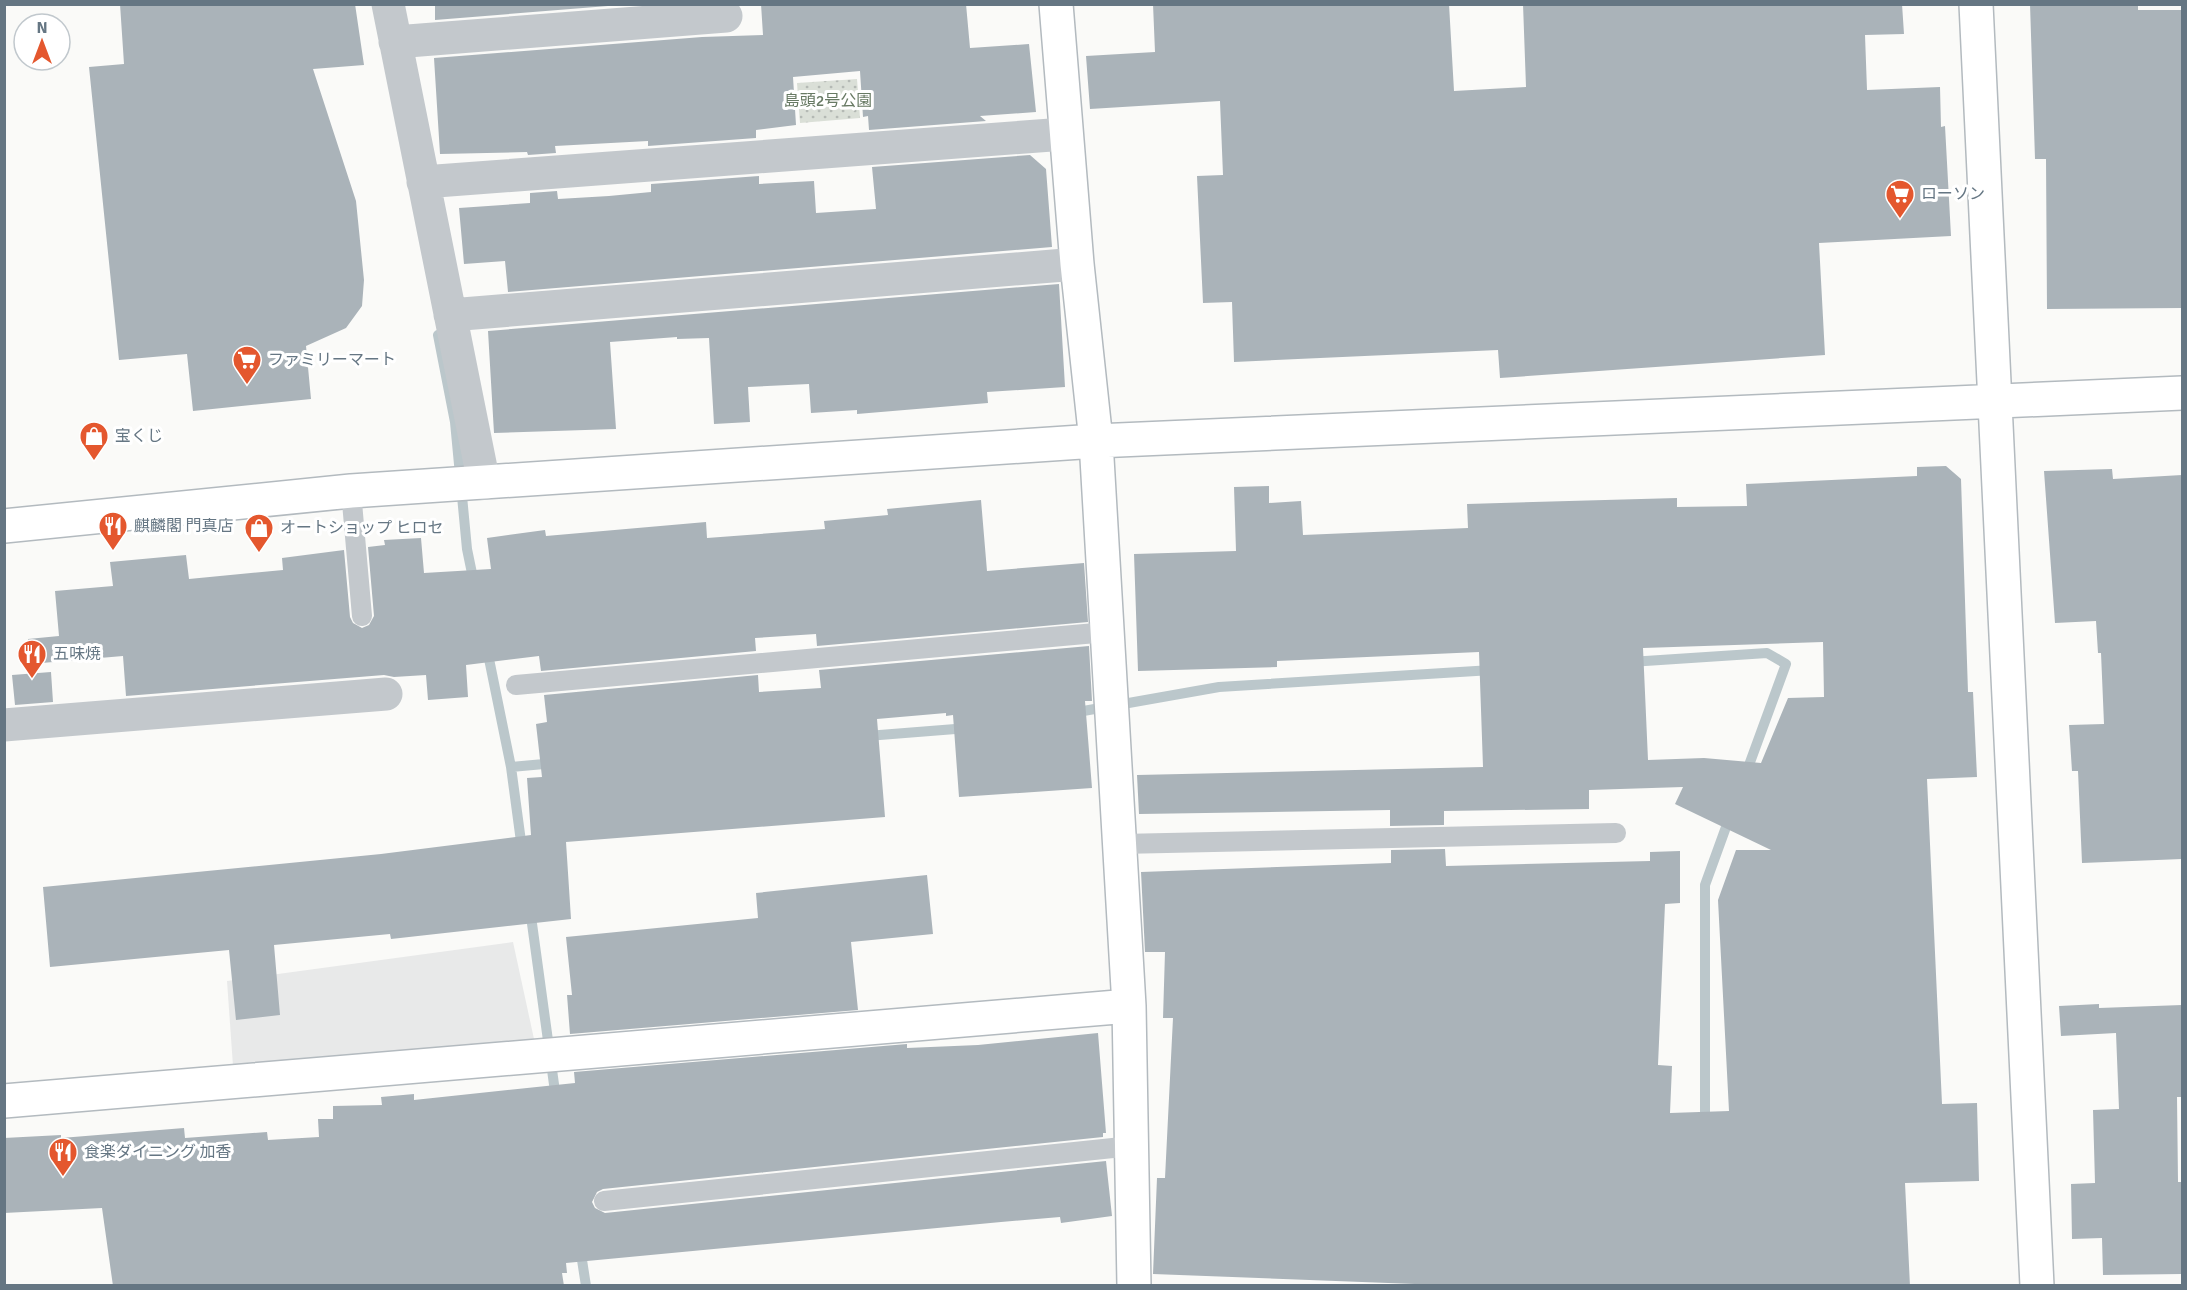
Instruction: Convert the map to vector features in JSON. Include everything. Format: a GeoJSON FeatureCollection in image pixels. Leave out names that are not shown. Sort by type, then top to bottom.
{"type":"FeatureCollection","features":[{"type":"Feature","properties":{"kind":"street"},"geometry":{"type":"LineString","coordinates":[[388,4],[450,315],[466,484]]}},
{"type":"Feature","properties":{"kind":"street"},"geometry":{"type":"LineString","coordinates":[[1056,4],[1065,134],[1096,441],[1129,1006],[1134,1286]]}},
{"type":"Feature","properties":{"kind":"street"},"geometry":{"type":"LineString","coordinates":[[1976,4],[2037,1286]]}},
{"type":"Feature","properties":{"kind":"street"},"geometry":{"type":"LineString","coordinates":[[395,42],[726,16]]}},
{"type":"Feature","properties":{"kind":"street"},"geometry":{"type":"LineString","coordinates":[[423,182],[1065,134]]}},
{"type":"Feature","properties":{"kind":"street"},"geometry":{"type":"LineString","coordinates":[[450,315],[1077,264]]}},
{"type":"Feature","properties":{"kind":"street"},"geometry":{"type":"LineString","coordinates":[[4,526],[351,491],[1096,441],[2182,393]]}},
{"type":"Feature","properties":{"kind":"street"},"geometry":{"type":"LineString","coordinates":[[4,725],[386,694]]}},
{"type":"Feature","properties":{"kind":"street"},"geometry":{"type":"LineString","coordinates":[[4,1101],[1129,1006]]}},
{"type":"Feature","properties":{"kind":"lane"},"geometry":{"type":"LineString","coordinates":[[351,491],[362,616]]}},
{"type":"Feature","properties":{"kind":"lane"},"geometry":{"type":"LineString","coordinates":[[516,685],[1107,632]]}},
{"type":"Feature","properties":{"kind":"lane"},"geometry":{"type":"LineString","coordinates":[[1120,844],[1616,833]]}},
{"type":"Feature","properties":{"kind":"lane"},"geometry":{"type":"LineString","coordinates":[[604,1201],[1132,1146]]}},
{"type":"Feature","properties":{"kind":"shaded area"},"geometry":{"type":"Polygon","coordinates":[[[513,942],[534,1039],[233,1066],[227,981],[513,942]]]}},
{"type":"Feature","properties":{"kind":"green space","name":"島頭2号公園"},"geometry":{"type":"Polygon","coordinates":[[[857,79],[860,118],[800,123],[797,83],[857,79]]]}},
{"type":"Feature","properties":{"kind":"building"},"geometry":{"type":"Polygon","coordinates":[[[120,4],[355,4],[364,65],[313,69],[356,201],[364,280],[362,306],[346,328],[306,346],[311,399],[193,411],[187,354],[119,360],[89,67],[124,64],[120,4]]]}},
{"type":"Feature","properties":{"kind":"building"},"geometry":{"type":"Polygon","coordinates":[[[435,4],[633,4],[435,20],[435,4]]]}},
{"type":"Feature","properties":{"kind":"building"},"geometry":{"type":"Polygon","coordinates":[[[761,4],[966,4],[970,48],[1029,44],[1036,112],[980,116],[986,121],[869,130],[868,116],[863,117],[860,71],[793,77],[796,125],[756,130],[756,138],[648,146],[648,141],[555,146],[556,153],[528,155],[527,152],[440,154],[434,58],[702,37],[763,35],[761,4]]]}},
{"type":"Feature","properties":{"kind":"building"},"geometry":{"type":"Polygon","coordinates":[[[1153,4],[1449,4],[1454,91],[1526,87],[1523,4],[1902,4],[1904,34],[1865,35],[1867,90],[1940,87],[1941,127],[1945,126],[1951,236],[1819,243],[1825,355],[1500,378],[1498,350],[1234,362],[1232,302],[1203,303],[1197,176],[1223,175],[1220,101],[1090,109],[1086,56],[1155,52],[1153,4]]]}},
{"type":"Feature","properties":{"kind":"building"},"geometry":{"type":"Polygon","coordinates":[[[2030,4],[2138,4],[2138,10],[2182,10],[2182,308],[2047,309],[2046,159],[2035,159],[2030,4]]]}},
{"type":"Feature","properties":{"kind":"building"},"geometry":{"type":"Polygon","coordinates":[[[1030,155],[1046,169],[1052,247],[508,292],[505,261],[464,264],[459,208],[530,203],[530,193],[557,191],[558,199],[609,196],[651,192],[651,184],[759,176],[759,184],[814,181],[816,213],[876,209],[872,167],[1030,155]]]}},
{"type":"Feature","properties":{"kind":"building"},"geometry":{"type":"Polygon","coordinates":[[[1059,284],[1065,387],[987,392],[988,403],[857,414],[857,410],[811,413],[809,384],[748,387],[750,422],[714,424],[709,338],[677,339],[677,337],[610,342],[616,429],[494,433],[488,331],[1059,284]]]}},
{"type":"Feature","properties":{"kind":"building"},"geometry":{"type":"Polygon","coordinates":[[[1946,466],[1961,479],[1968,692],[1973,692],[1977,777],[1927,779],[1942,1104],[1977,1103],[1979,1181],[1905,1183],[1910,1286],[1467,1286],[1153,1274],[1157,1178],[1165,1178],[1173,1018],[1163,1018],[1165,952],[1145,952],[1141,872],[1391,863],[1391,850],[1445,849],[1446,866],[1650,861],[1650,852],[1680,851],[1680,903],[1665,904],[1658,1065],[1672,1066],[1670,1113],[1729,1111],[1718,900],[1736,850],[1771,850],[1675,804],[1683,787],[1589,790],[1589,809],[1444,811],[1444,825],[1390,826],[1390,810],[1139,814],[1137,775],[1483,767],[1479,652],[1277,661],[1277,667],[1138,671],[1134,554],[1236,551],[1234,487],[1269,486],[1269,503],[1301,501],[1303,535],[1468,528],[1467,504],[1677,498],[1677,507],[1747,506],[1746,484],[1917,476],[1917,467],[1946,466]],[[1823,642],[1643,648],[1648,760],[1704,758],[1761,763],[1788,698],[1824,697],[1823,642]]]}},
{"type":"Feature","properties":{"kind":"building"},"geometry":{"type":"Polygon","coordinates":[[[2112,469],[2113,479],[2182,475],[2182,859],[2082,863],[2078,771],[2072,771],[2069,725],[2104,724],[2101,653],[2098,653],[2096,621],[2055,623],[2044,471],[2112,469]]]}},
{"type":"Feature","properties":{"kind":"building"},"geometry":{"type":"Polygon","coordinates":[[[981,500],[987,571],[1084,563],[1088,622],[817,646],[816,634],[755,638],[756,651],[541,671],[539,656],[466,665],[468,697],[428,700],[426,675],[394,677],[384,675],[126,696],[123,656],[30,664],[28,639],[59,636],[55,591],[113,586],[110,562],[186,555],[189,579],[283,570],[282,558],[344,550],[350,617],[353,623],[362,628],[369,625],[374,616],[368,547],[385,545],[384,540],[421,538],[424,573],[491,569],[487,538],[545,530],[546,536],[706,522],[707,538],[825,529],[824,521],[888,515],[887,509],[981,500]]]}},
{"type":"Feature","properties":{"kind":"building"},"geometry":{"type":"Polygon","coordinates":[[[1089,646],[1092,701],[1085,701],[1092,788],[959,797],[953,715],[946,716],[946,713],[877,719],[885,817],[566,842],[571,919],[391,939],[390,934],[274,945],[280,1015],[236,1020],[229,950],[50,967],[43,887],[381,854],[531,835],[527,778],[542,777],[536,724],[547,722],[544,695],[758,675],[759,692],[821,688],[819,670],[1089,646]]]}},
{"type":"Feature","properties":{"kind":"building"},"geometry":{"type":"Polygon","coordinates":[[[51,672],[53,702],[15,705],[12,675],[51,672]]]}},
{"type":"Feature","properties":{"kind":"building"},"geometry":{"type":"Polygon","coordinates":[[[927,875],[933,934],[851,942],[858,1010],[570,1034],[567,995],[572,995],[566,937],[758,918],[756,893],[927,875]]]}},
{"type":"Feature","properties":{"kind":"building"},"geometry":{"type":"Polygon","coordinates":[[[2099,1004],[2099,1008],[2182,1005],[2182,1097],[2177,1097],[2178,1182],[2182,1182],[2182,1274],[2103,1275],[2102,1238],[2072,1239],[2071,1184],[2095,1183],[2093,1110],[2119,1109],[2116,1033],[2061,1036],[2059,1006],[2099,1004]]]}},
{"type":"Feature","properties":{"kind":"building"},"geometry":{"type":"Polygon","coordinates":[[[1098,1033],[1106,1133],[1103,1133],[1103,1137],[603,1189],[597,1192],[592,1202],[595,1208],[605,1213],[1106,1161],[1112,1216],[1061,1223],[1060,1217],[1001,1222],[566,1263],[567,1273],[562,1273],[564,1286],[113,1286],[102,1208],[4,1213],[4,1138],[61,1135],[61,1138],[184,1128],[185,1138],[267,1132],[268,1140],[319,1137],[318,1119],[333,1119],[333,1106],[382,1105],[381,1097],[414,1094],[414,1100],[575,1083],[574,1072],[907,1044],[907,1048],[978,1045],[1098,1033]]]}},
{"type":"Feature","properties":{"kind":"waterway"},"geometry":{"type":"LineString","coordinates":[[438,335],[455,422],[467,549],[474,583]]}},
{"type":"Feature","properties":{"kind":"waterway"},"geometry":{"type":"LineString","coordinates":[[487,649],[511,767],[522,849]]}},
{"type":"Feature","properties":{"kind":"waterway"},"geometry":{"type":"LineString","coordinates":[[1630,662],[1767,653],[1786,664],[1745,776]]}},
{"type":"Feature","properties":{"kind":"waterway"},"geometry":{"type":"LineString","coordinates":[[1072,713],[1219,687],[1492,670]]}},
{"type":"Feature","properties":{"kind":"waterway"},"geometry":{"type":"LineString","coordinates":[[867,736],[968,728]]}},
{"type":"Feature","properties":{"kind":"waterway"},"geometry":{"type":"LineString","coordinates":[[511,767],[555,763]]}},
{"type":"Feature","properties":{"kind":"waterway"},"geometry":{"type":"LineString","coordinates":[[1705,1125],[1705,885],[1730,816]]}},
{"type":"Feature","properties":{"kind":"waterway"},"geometry":{"type":"LineString","coordinates":[[530,909],[556,1099]]}},
{"type":"Feature","properties":{"kind":"waterway"},"geometry":{"type":"LineString","coordinates":[[580,1247],[586,1286]]}},
{"type":"Feature","properties":{"kind":"place","name":"ローソン"},"geometry":{"type":"Point","coordinates":[1900,220]}},
{"type":"Feature","properties":{"kind":"place","name":"ファミリーマート"},"geometry":{"type":"Point","coordinates":[247,386]}},
{"type":"Feature","properties":{"kind":"place","name":"宝くじ"},"geometry":{"type":"Point","coordinates":[94,462]}},
{"type":"Feature","properties":{"kind":"place","name":"麒麟閣 門真店"},"geometry":{"type":"Point","coordinates":[113,552]}},
{"type":"Feature","properties":{"kind":"place","name":"オートショップ ヒロセ"},"geometry":{"type":"Point","coordinates":[259,554]}},
{"type":"Feature","properties":{"kind":"place","name":"五味焼"},"geometry":{"type":"Point","coordinates":[32,680]}},
{"type":"Feature","properties":{"kind":"place","name":"食楽ダイニング 加香"},"geometry":{"type":"Point","coordinates":[63,1178]}}]}
